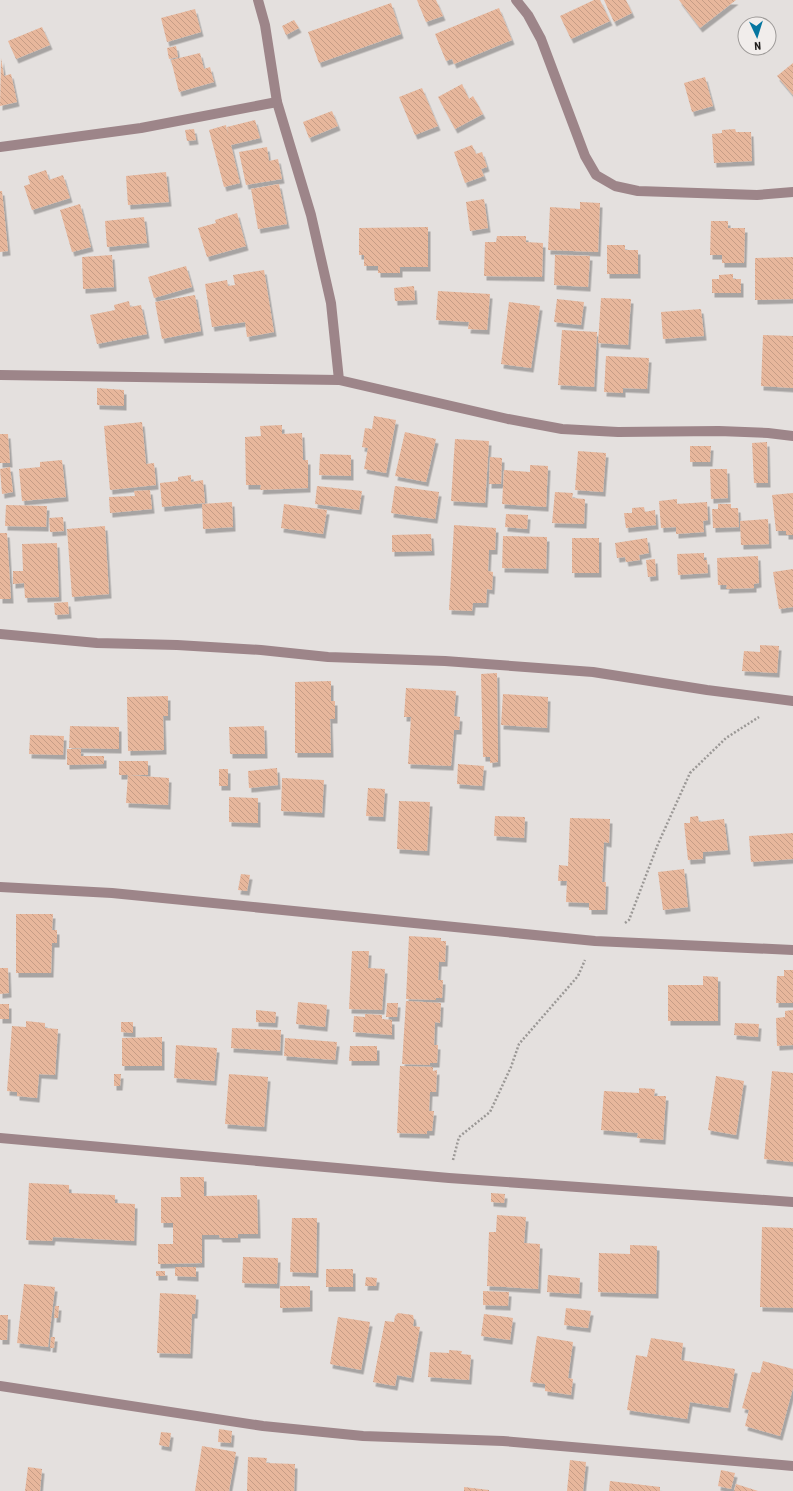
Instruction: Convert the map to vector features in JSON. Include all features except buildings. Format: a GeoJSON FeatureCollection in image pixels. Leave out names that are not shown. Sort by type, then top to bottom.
{"type":"FeatureCollection","features":[{"type":"Feature","properties":{"kind":"street"},"geometry":{"type":"LineString","coordinates":[[258,0],[265,25],[277,102],[314,230],[331,303],[339,380]]}},
{"type":"Feature","properties":{"kind":"street"},"geometry":{"type":"LineString","coordinates":[[516,0],[528,15],[541,39],[585,156],[596,175],[615,186],[638,190],[757,195],[793,192]]}},
{"type":"Feature","properties":{"kind":"street"},"geometry":{"type":"LineString","coordinates":[[0,147],[141,128],[277,102]]}},
{"type":"Feature","properties":{"kind":"street"},"geometry":{"type":"LineString","coordinates":[[0,375],[339,380],[508,419],[562,429],[618,432],[719,431],[768,433],[793,436]]}},
{"type":"Feature","properties":{"kind":"street"},"geometry":{"type":"LineString","coordinates":[[0,634],[97,643],[177,644],[261,650],[328,657],[445,661],[594,672],[707,690],[792,701]]}},
{"type":"Feature","properties":{"kind":"street"},"geometry":{"type":"LineString","coordinates":[[0,887],[112,893],[595,940],[793,950]]}},
{"type":"Feature","properties":{"kind":"street"},"geometry":{"type":"LineString","coordinates":[[0,1138],[449,1178],[793,1202]]}},
{"type":"Feature","properties":{"kind":"street"},"geometry":{"type":"LineString","coordinates":[[0,1386],[263,1426],[363,1436],[503,1441],[793,1466]]}},
{"type":"Feature","properties":{"kind":"path"},"geometry":{"type":"LineString","coordinates":[[622,924],[629,920],[658,844],[690,773],[726,738],[752,720],[792,701]]}},
{"type":"Feature","properties":{"kind":"path"},"geometry":{"type":"LineString","coordinates":[[449,1178],[459,1137],[490,1112],[511,1067],[519,1044],[578,976],[595,940]]}}]}
